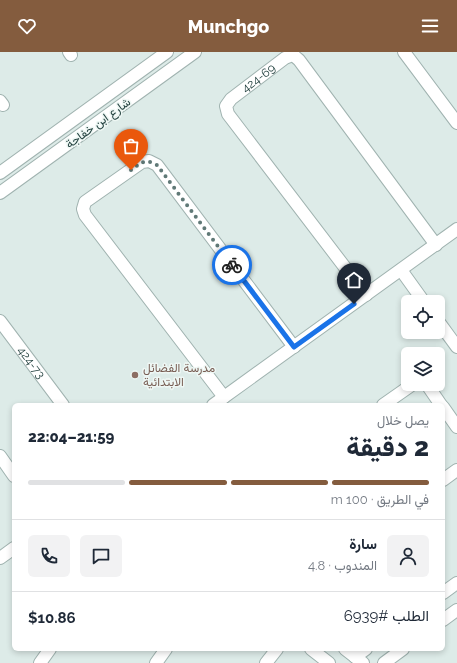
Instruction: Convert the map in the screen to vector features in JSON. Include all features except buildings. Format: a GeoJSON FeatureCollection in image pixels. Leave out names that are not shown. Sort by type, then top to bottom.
{"type":"FeatureCollection","features":[{"type":"Feature","properties":{"kind":"street","name":"شارع ابن خفاجة"},"geometry":{"type":"LineString","coordinates":[[0,173],[168,52]]}},
{"type":"Feature","properties":{"kind":"street","name":"شارع ابن خفاجة"},"geometry":{"type":"LineString","coordinates":[[0,194],[195,52]]}},
{"type":"Feature","properties":{"kind":"street"},"geometry":{"type":"LineString","coordinates":[[404,52],[457,123]]}},
{"type":"Feature","properties":{"kind":"street","name":"424-69"},"geometry":{"type":"LineString","coordinates":[[366,295],[228,114],[226,106],[231,99],[286,58],[293,55],[299,60],[436,245]]}},
{"type":"Feature","properties":{"kind":"street"},"geometry":{"type":"LineString","coordinates":[[224,397],[86,216],[83,209],[85,202],[142,162],[149,161],[157,165],[294,347]]}},
{"type":"Feature","properties":{"kind":"street"},"geometry":{"type":"LineString","coordinates":[[216,403],[457,229]]}},
{"type":"Feature","properties":{"kind":"street"},"geometry":{"type":"LineString","coordinates":[[401,270],[419,295]]}},
{"type":"Feature","properties":{"kind":"street","name":"424-73"},"geometry":{"type":"LineString","coordinates":[[0,321],[62,403]]}},
{"type":"Feature","properties":{"kind":"street"},"geometry":{"type":"LineString","coordinates":[[445,331],[457,347]]}},
{"type":"Feature","properties":{"kind":"street"},"geometry":{"type":"LineString","coordinates":[[386,403],[403,391]]}},
{"type":"Feature","properties":{"kind":"street"},"geometry":{"type":"LineString","coordinates":[[432,391],[440,403]]}},
{"type":"Feature","properties":{"kind":"street"},"geometry":{"type":"LineString","coordinates":[[445,410],[457,427]]}},
{"type":"Feature","properties":{"kind":"street"},"geometry":{"type":"LineString","coordinates":[[0,456],[12,473]]}},
{"type":"Feature","properties":{"kind":"street"},"geometry":{"type":"LineString","coordinates":[[445,479],[457,470]]}},
{"type":"Feature","properties":{"kind":"street"},"geometry":{"type":"LineString","coordinates":[[0,558],[12,549]]}},
{"type":"Feature","properties":{"kind":"street"},"geometry":{"type":"LineString","coordinates":[[445,592],[457,583]]}},
{"type":"Feature","properties":{"kind":"street"},"geometry":{"type":"LineString","coordinates":[[445,619],[457,610]]}},
{"type":"Feature","properties":{"kind":"street"},"geometry":{"type":"LineString","coordinates":[[40,663],[49,651]]}},
{"type":"Feature","properties":{"kind":"street"},"geometry":{"type":"LineString","coordinates":[[156,663],[165,651]]}},
{"type":"Feature","properties":{"kind":"street"},"geometry":{"type":"LineString","coordinates":[[266,663],[275,651]]}},
{"type":"Feature","properties":{"kind":"street"},"geometry":{"type":"LineString","coordinates":[[314,651],[329,663]]}},
{"type":"Feature","properties":{"kind":"street"},"geometry":{"type":"LineString","coordinates":[[347,651],[359,660],[365,651]]}},
{"type":"Feature","properties":{"kind":"street"},"geometry":{"type":"LineString","coordinates":[[384,663],[400,651]]}},
{"type":"Feature","properties":{"kind":"way so far"},"geometry":{"type":"LineString","coordinates":[[131,170],[142,162],[149,161],[157,165],[232,265]]}},
{"type":"Feature","properties":{"kind":"place","name":"مدرسة الفضائل الابتدائية"},"geometry":{"type":"Point","coordinates":[135,375]}},
{"type":"Feature","properties":{"kind":"route"},"geometry":{"type":"LineString","coordinates":[[232,265],[294,347],[354,304]]}}]}
